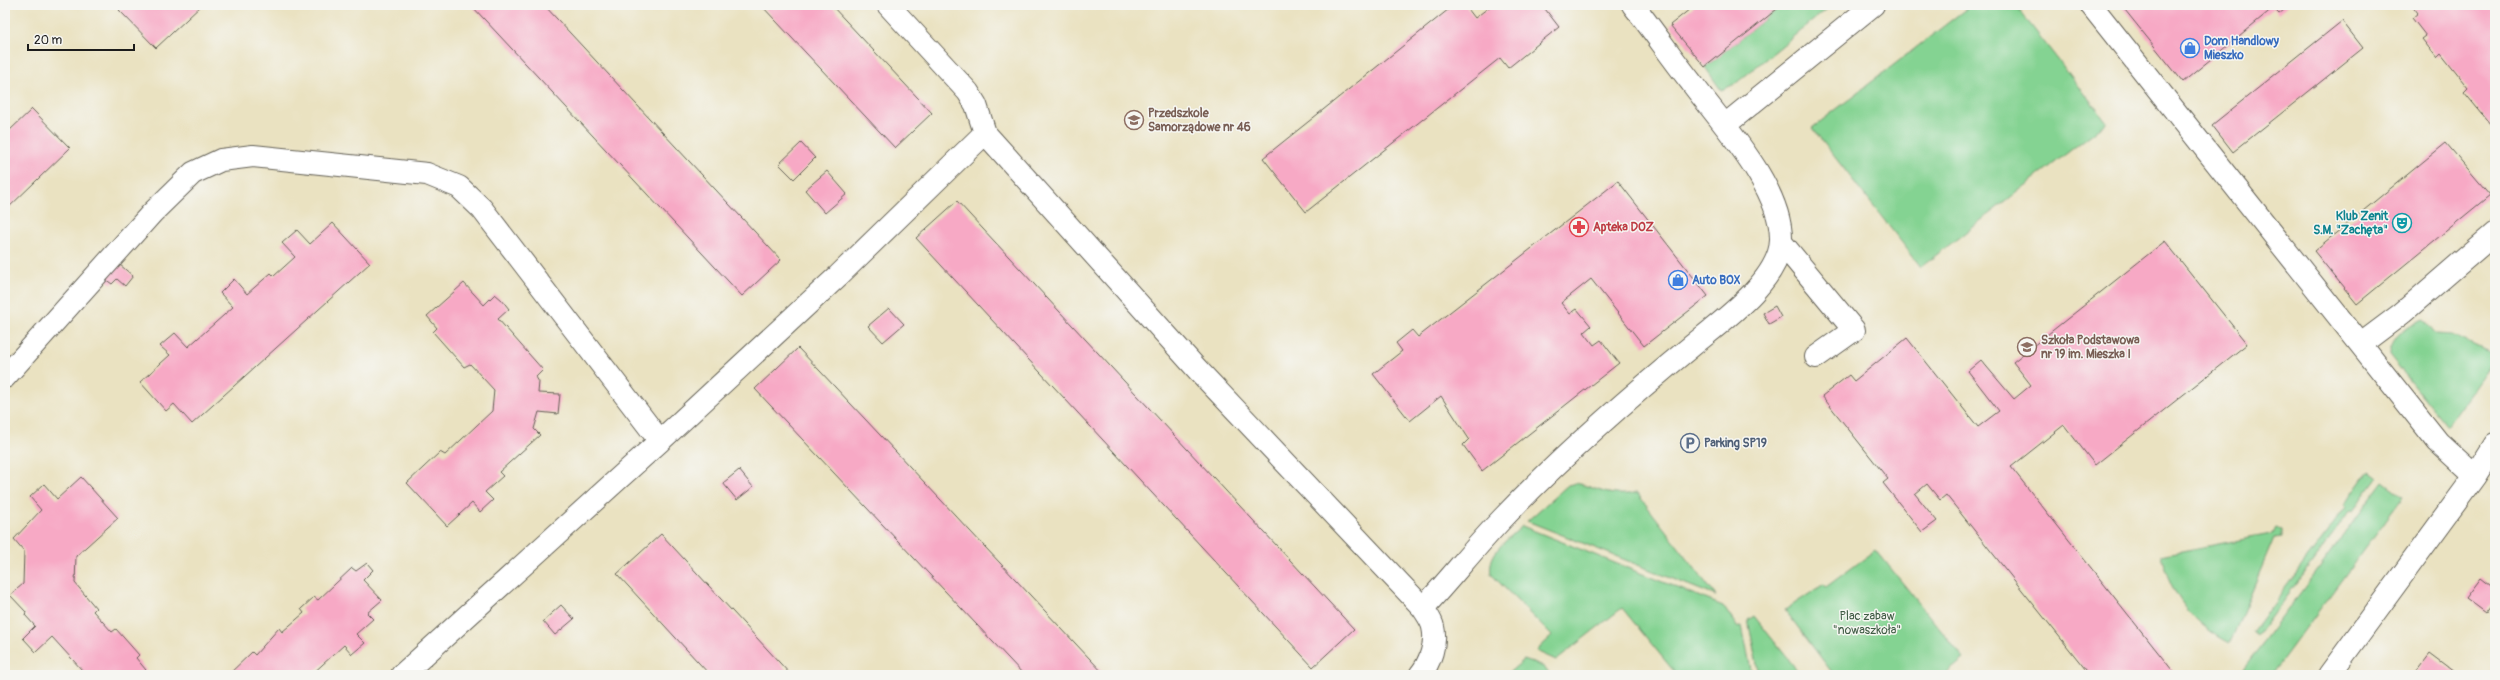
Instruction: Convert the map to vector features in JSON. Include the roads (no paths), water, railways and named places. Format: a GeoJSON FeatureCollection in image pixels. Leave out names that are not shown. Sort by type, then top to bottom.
{"type":"FeatureCollection","features":[{"type":"Feature","properties":{"kind":"lane"},"geometry":{"type":"LineString","coordinates":[[888,5],[968,92],[976,105],[985,133],[1197,368],[1423,608],[1433,627],[1433,648],[1426,668],[1420,675]]}},
{"type":"Feature","properties":{"kind":"lane"},"geometry":{"type":"LineString","coordinates":[[1423,608],[1504,517],[1575,446],[1751,297],[1775,263],[1781,242],[1778,219],[1771,199],[1756,170],[1725,125],[1633,5]]}},
{"type":"Feature","properties":{"kind":"lane"},"geometry":{"type":"LineString","coordinates":[[1725,125],[1873,5]]}},
{"type":"Feature","properties":{"kind":"lane"},"geometry":{"type":"LineString","coordinates":[[2091,5],[2438,442],[2474,476]]}},
{"type":"Feature","properties":{"kind":"lane"},"geometry":{"type":"LineString","coordinates":[[402,675],[660,441],[838,276],[985,133]]}},
{"type":"Feature","properties":{"kind":"lane"},"geometry":{"type":"LineString","coordinates":[[5,377],[152,213],[193,173],[221,160],[253,156],[380,167],[427,174],[459,188],[472,199],[660,441]]}},
{"type":"Feature","properties":{"kind":"lane"},"geometry":{"type":"LineString","coordinates":[[2361,344],[2401,314],[2495,233]]}},
{"type":"Feature","properties":{"kind":"lane"},"geometry":{"type":"LineString","coordinates":[[1781,242],[1854,330],[1816,357]]}},
{"type":"Feature","properties":{"kind":"lane"},"geometry":{"type":"LineString","coordinates":[[2329,675],[2474,476],[2495,444]]}},
{"type":"Feature","properties":{"kind":"place","name":"Dom Handlowy Mieszko"},"geometry":{"type":"Point","coordinates":[2190,48]}},
{"type":"Feature","properties":{"kind":"place","name":"Przedszkole Samorządowe nr 46"},"geometry":{"type":"Point","coordinates":[1134,120]}},
{"type":"Feature","properties":{"kind":"place","name":"Klub Zenit S.M. \"Zachęta\""},"geometry":{"type":"Point","coordinates":[2402,223]}},
{"type":"Feature","properties":{"kind":"place","name":"Apteka DOZ"},"geometry":{"type":"Point","coordinates":[1579,227]}},
{"type":"Feature","properties":{"kind":"place","name":"Auto BOX"},"geometry":{"type":"Point","coordinates":[1678,280]}},
{"type":"Feature","properties":{"kind":"place","name":"Szkoła Podstawowa nr 19 im. Mieszka I"},"geometry":{"type":"Point","coordinates":[2027,347]}},
{"type":"Feature","properties":{"kind":"place","name":"Parking SP19"},"geometry":{"type":"Point","coordinates":[1690,443]}},
{"type":"Feature","properties":{"kind":"park label","name":"Plac zabaw \"nowaszkoła\""},"geometry":{"type":"Point","coordinates":[1867,623]}}]}
